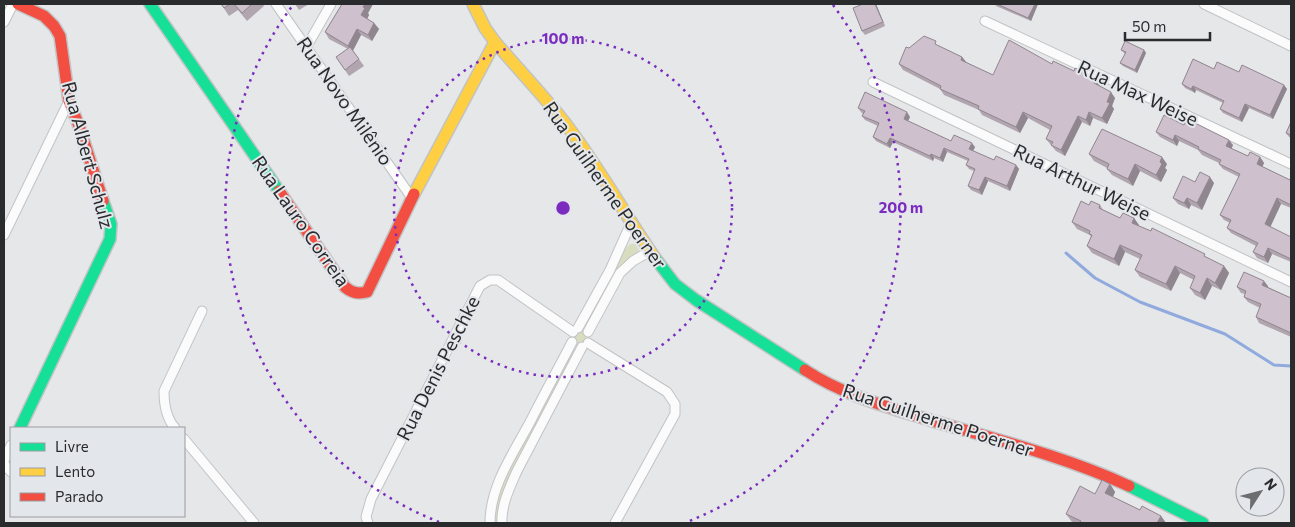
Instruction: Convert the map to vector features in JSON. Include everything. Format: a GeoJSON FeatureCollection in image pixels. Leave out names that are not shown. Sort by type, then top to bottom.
{"type":"FeatureCollection","features":[{"type":"Feature","properties":{"kind":"street"},"geometry":{"type":"LineString","coordinates":[[4,22],[13,4]]}},
{"type":"Feature","properties":{"kind":"street","name":"Rua Albert Schulz"},"geometry":{"type":"LineString","coordinates":[[18,4],[44,16],[54,26],[60,36],[69,101],[111,224],[110,239],[20,427]]}},
{"type":"Feature","properties":{"kind":"street","name":"Rua Lauro Correia"},"geometry":{"type":"LineString","coordinates":[[150,4],[345,287],[351,292],[359,294],[367,292],[412,198],[495,42]]}},
{"type":"Feature","properties":{"kind":"street","name":"Rua Novo Milênio"},"geometry":{"type":"LineString","coordinates":[[276,4],[412,198]]}},
{"type":"Feature","properties":{"kind":"street"},"geometry":{"type":"LineString","coordinates":[[307,46],[331,4]]}},
{"type":"Feature","properties":{"kind":"street"},"geometry":{"type":"LineString","coordinates":[[1204,4],[1291,46]]}},
{"type":"Feature","properties":{"kind":"street","name":"Rua Guilherme Poerner"},"geometry":{"type":"LineString","coordinates":[[476,5],[485,28],[565,123],[599,171],[650,251],[676,284],[696,300],[827,384],[873,403],[1074,463],[1128,485],[1203,523]]}},
{"type":"Feature","properties":{"kind":"street","name":"Rua Max Weise"},"geometry":{"type":"LineString","coordinates":[[985,21],[1291,164]]}},
{"type":"Feature","properties":{"kind":"street","name":"Rua Arthur Weise"},"geometry":{"type":"LineString","coordinates":[[873,82],[1291,282]]}},
{"type":"Feature","properties":{"kind":"street"},"geometry":{"type":"LineString","coordinates":[[4,235],[69,101]]}},
{"type":"Feature","properties":{"kind":"street"},"geometry":{"type":"LineString","coordinates":[[490,523],[490,514],[496,488],[506,465],[572,342],[571,335],[576,330],[610,270],[631,222]]}},
{"type":"Feature","properties":{"kind":"street"},"geometry":{"type":"LineString","coordinates":[[588,332],[620,273],[633,261],[650,251]]}},
{"type":"Feature","properties":{"kind":"street","name":"Rua Denis Peschke"},"geometry":{"type":"LineString","coordinates":[[368,523],[366,517],[371,498],[480,286],[490,280],[498,280],[576,330]]}},
{"type":"Feature","properties":{"kind":"street"},"geometry":{"type":"LineString","coordinates":[[174,427],[171,424],[164,404],[164,391],[202,311]]}},
{"type":"Feature","properties":{"kind":"street"},"geometry":{"type":"LineString","coordinates":[[502,523],[509,489],[517,471],[590,339],[585,329],[576,330]]}},
{"type":"Feature","properties":{"kind":"street"},"geometry":{"type":"LineString","coordinates":[[572,342],[574,345],[585,345],[667,392],[675,404],[674,414],[615,523]]}},
{"type":"Feature","properties":{"kind":"street"},"geometry":{"type":"LineString","coordinates":[[185,440],[254,523]]}},
{"type":"Feature","properties":{"kind":"street"},"geometry":{"type":"LineString","coordinates":[[4,462],[10,448]]}},
{"type":"Feature","properties":{"kind":"green space"},"geometry":{"type":"Polygon","coordinates":[[[630,244],[635,244],[639,250],[616,270],[589,323],[587,319],[622,252],[630,244]]]}},
{"type":"Feature","properties":{"kind":"green space"},"geometry":{"type":"Polygon","coordinates":[[[581,330],[586,332],[588,337],[586,342],[581,344],[576,342],[574,337],[576,332],[581,330]]]}},
{"type":"Feature","properties":{"kind":"green space"},"geometry":{"type":"Polygon","coordinates":[[[572,349],[575,353],[508,481],[498,523],[495,523],[496,506],[503,479],[572,349]]]}},
{"type":"Feature","properties":{"kind":"building"},"geometry":{"type":"Polygon","coordinates":[[[221,4],[230,4],[224,8],[221,4]]]}},
{"type":"Feature","properties":{"kind":"building"},"geometry":{"type":"Polygon","coordinates":[[[234,4],[252,4],[242,13],[234,4]]]}},
{"type":"Feature","properties":{"kind":"building"},"geometry":{"type":"Polygon","coordinates":[[[342,4],[365,4],[361,15],[374,23],[368,35],[357,29],[348,46],[325,32],[342,4]]]}},
{"type":"Feature","properties":{"kind":"building"},"geometry":{"type":"Polygon","coordinates":[[[863,4],[875,4],[883,22],[862,31],[853,8],[863,4]]]}},
{"type":"Feature","properties":{"kind":"building"},"geometry":{"type":"Polygon","coordinates":[[[997,4],[1035,4],[1028,18],[997,4]]]}},
{"type":"Feature","properties":{"kind":"building"},"geometry":{"type":"Polygon","coordinates":[[[924,36],[936,41],[935,44],[962,57],[961,60],[993,75],[1009,40],[1052,64],[1053,61],[1074,71],[1075,68],[1096,79],[1094,83],[1111,92],[1107,102],[1110,103],[1102,118],[1089,112],[1086,120],[1078,116],[1061,150],[1051,145],[1053,142],[1046,139],[1052,126],[1023,112],[1016,127],[978,109],[979,106],[940,89],[941,86],[899,64],[906,47],[909,48],[924,36]]]}},
{"type":"Feature","properties":{"kind":"building"},"geometry":{"type":"Polygon","coordinates":[[[1125,41],[1144,50],[1135,70],[1120,63],[1126,52],[1121,50],[1125,41]]]}},
{"type":"Feature","properties":{"kind":"building"},"geometry":{"type":"Polygon","coordinates":[[[350,47],[359,59],[345,70],[336,57],[350,47]]]}},
{"type":"Feature","properties":{"kind":"building"},"geometry":{"type":"Polygon","coordinates":[[[1193,59],[1214,69],[1217,62],[1239,72],[1242,65],[1284,85],[1270,115],[1245,104],[1239,118],[1220,109],[1224,101],[1193,86],[1191,89],[1182,84],[1193,59]]]}},
{"type":"Feature","properties":{"kind":"building"},"geometry":{"type":"Polygon","coordinates":[[[865,92],[907,112],[904,119],[951,141],[954,135],[972,143],[969,149],[994,160],[996,156],[1016,165],[1007,186],[985,177],[979,190],[968,186],[975,169],[966,165],[969,159],[944,148],[940,158],[931,154],[930,156],[890,138],[887,144],[873,137],[879,123],[862,116],[865,111],[858,108],[865,92]]]}},
{"type":"Feature","properties":{"kind":"building"},"geometry":{"type":"Polygon","coordinates":[[[1164,115],[1184,125],[1187,119],[1229,140],[1226,146],[1248,156],[1250,152],[1260,157],[1257,164],[1290,180],[1291,176],[1291,205],[1277,198],[1265,224],[1291,237],[1291,259],[1268,248],[1264,257],[1253,252],[1258,243],[1227,228],[1231,220],[1220,215],[1240,174],[1219,164],[1221,160],[1175,135],[1173,140],[1156,132],[1164,115]]]}},
{"type":"Feature","properties":{"kind":"building"},"geometry":{"type":"Polygon","coordinates":[[[1291,122],[1291,135],[1286,133],[1291,122]]]}},
{"type":"Feature","properties":{"kind":"building"},"geometry":{"type":"Polygon","coordinates":[[[1102,129],[1162,157],[1160,162],[1162,164],[1156,175],[1135,164],[1128,179],[1107,169],[1109,164],[1089,154],[1102,129]]]}},
{"type":"Feature","properties":{"kind":"building"},"geometry":{"type":"Polygon","coordinates":[[[1200,172],[1210,177],[1197,203],[1187,198],[1184,203],[1173,198],[1183,176],[1195,182],[1200,172]]]}},
{"type":"Feature","properties":{"kind":"building"},"geometry":{"type":"Polygon","coordinates":[[[1081,201],[1089,205],[1091,201],[1100,205],[1099,208],[1120,218],[1123,213],[1134,218],[1132,223],[1151,231],[1152,228],[1205,254],[1204,256],[1224,266],[1215,283],[1207,278],[1200,293],[1190,288],[1195,276],[1175,266],[1166,284],[1135,270],[1142,255],[1120,245],[1114,259],[1087,246],[1092,235],[1089,234],[1090,231],[1072,222],[1081,201]]]}},
{"type":"Feature","properties":{"kind":"building"},"geometry":{"type":"Polygon","coordinates":[[[1244,272],[1264,281],[1262,285],[1291,298],[1291,333],[1256,317],[1261,304],[1244,297],[1246,291],[1237,287],[1244,272]]]}},
{"type":"Feature","properties":{"kind":"building"},"geometry":{"type":"Polygon","coordinates":[[[1102,480],[1110,484],[1105,493],[1140,510],[1142,506],[1161,516],[1157,523],[1080,523],[1081,521],[1066,514],[1080,486],[1095,494],[1102,480]]]}},
{"type":"Feature","properties":{"kind":"waterway"},"geometry":{"type":"LineString","coordinates":[[1066,253],[1095,278],[1140,302],[1225,334],[1274,365],[1291,366]]}},
{"type":"Feature","properties":{"kind":"traffic: fast"},"geometry":{"type":"LineString","coordinates":[[150,4],[279,191]]}},
{"type":"Feature","properties":{"kind":"traffic: fast"},"geometry":{"type":"LineString","coordinates":[[20,427],[110,239],[111,224],[103,201]]}},
{"type":"Feature","properties":{"kind":"traffic: fast"},"geometry":{"type":"LineString","coordinates":[[655,258],[675,284],[696,300],[805,370]]}},
{"type":"Feature","properties":{"kind":"traffic: fast"},"geometry":{"type":"LineString","coordinates":[[1129,486],[1203,523]]}},
{"type":"Feature","properties":{"kind":"traffic: slow"},"geometry":{"type":"LineString","coordinates":[[473,4],[485,28],[495,42],[548,102],[577,139],[655,258]]}},
{"type":"Feature","properties":{"kind":"traffic: slow"},"geometry":{"type":"LineString","coordinates":[[414,194],[495,42]]}},
{"type":"Feature","properties":{"kind":"traffic: jam"},"geometry":{"type":"LineString","coordinates":[[18,4],[44,16],[54,26],[60,36],[69,101],[103,201]]}},
{"type":"Feature","properties":{"kind":"traffic: jam"},"geometry":{"type":"LineString","coordinates":[[279,191],[345,287],[350,291],[358,293],[367,292],[414,194]]}},
{"type":"Feature","properties":{"kind":"traffic: jam"},"geometry":{"type":"LineString","coordinates":[[805,370],[851,394],[883,406],[1007,442],[1081,466],[1129,486]]}}]}
